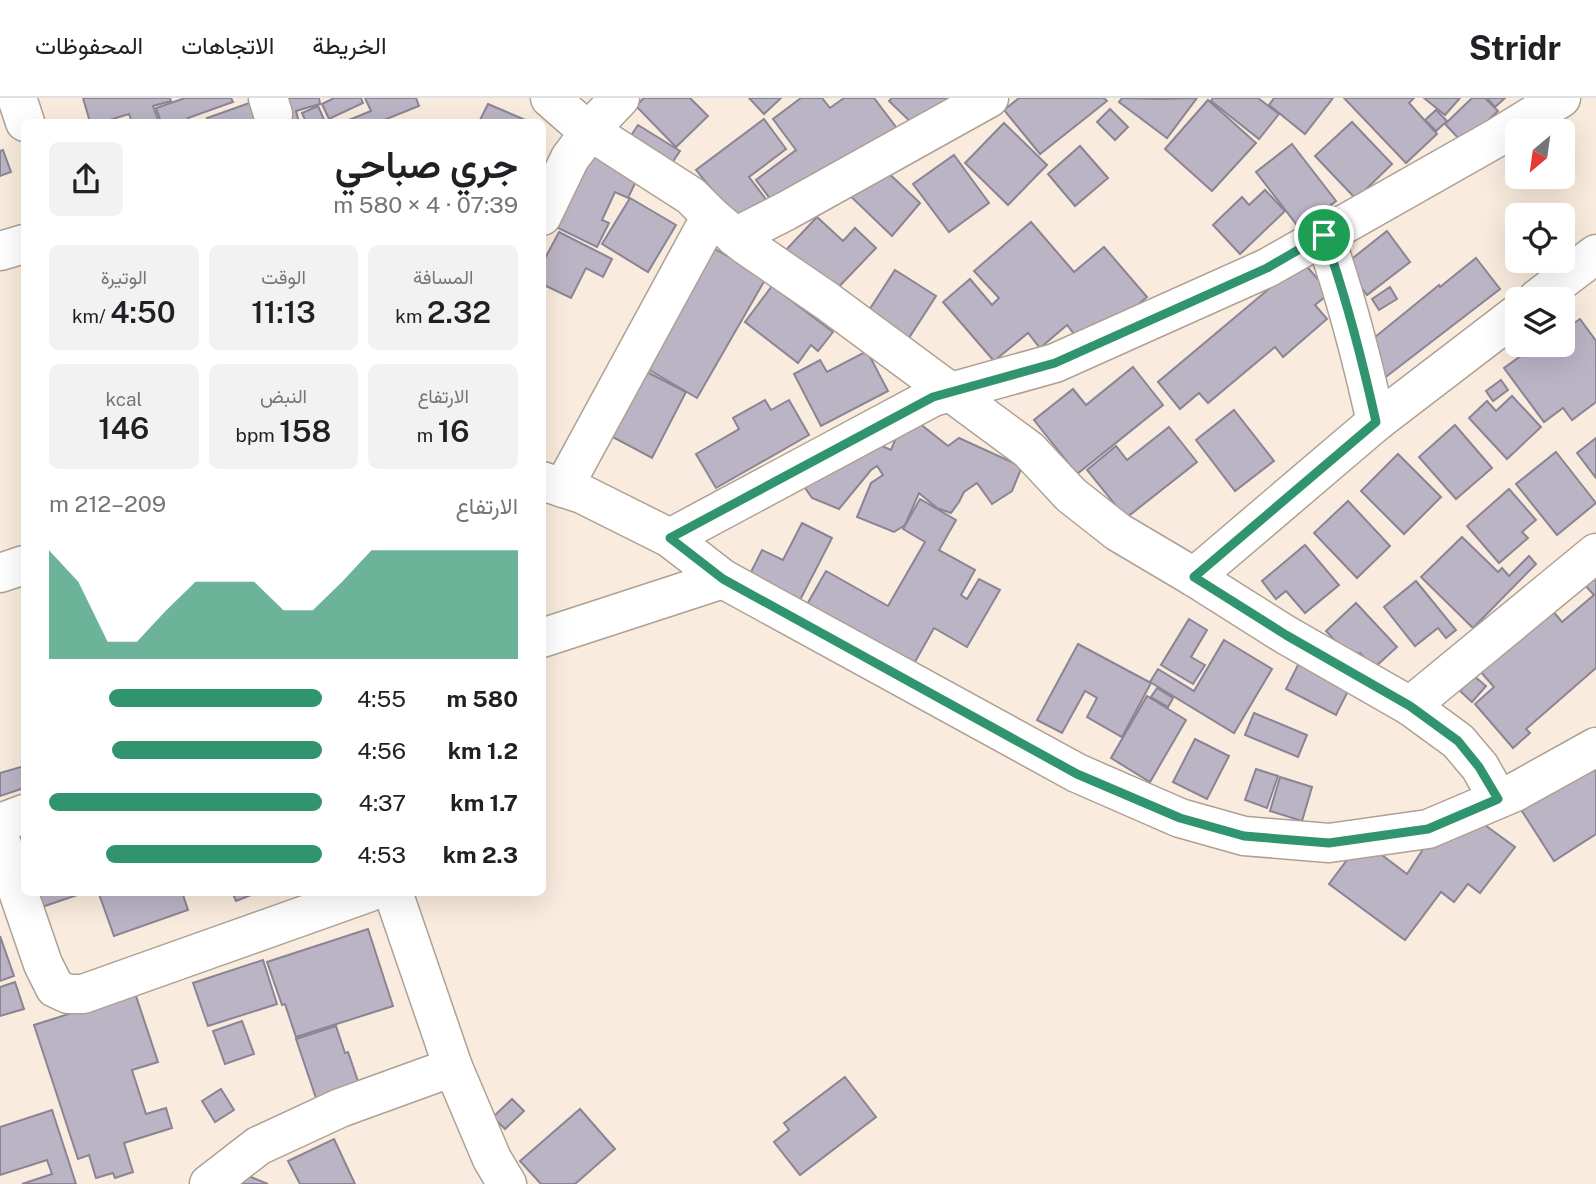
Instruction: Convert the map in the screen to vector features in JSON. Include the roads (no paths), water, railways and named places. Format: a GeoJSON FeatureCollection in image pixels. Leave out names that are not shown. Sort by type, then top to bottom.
{"type":"FeatureCollection","features":[{"type":"Feature","properties":{"kind":"street"},"geometry":{"type":"LineString","coordinates":[[17,98],[24,119]]}},
{"type":"Feature","properties":{"kind":"street"},"geometry":{"type":"LineString","coordinates":[[550,98],[590,131],[691,196],[744,244],[827,301],[1029,450],[1071,495],[1118,532],[1286,635],[1410,706],[1458,741],[1479,767],[1498,799]]}},
{"type":"Feature","properties":{"kind":"street"},"geometry":{"type":"LineString","coordinates":[[546,208],[570,158],[590,131],[621,98]]}},
{"type":"Feature","properties":{"kind":"street"},"geometry":{"type":"LineString","coordinates":[[989,98],[786,211],[723,227],[553,484],[582,494],[670,538],[723,579],[1077,774],[1180,818],[1244,836],[1329,843],[1428,829],[1515,792],[1596,747]]}},
{"type":"Feature","properties":{"kind":"street"},"geometry":{"type":"LineString","coordinates":[[670,538],[933,397],[1055,363],[1267,268],[1498,137],[1561,98]]}},
{"type":"Feature","properties":{"kind":"street"},"geometry":{"type":"LineString","coordinates":[[1324,235],[1337,271],[1376,422]]}},
{"type":"Feature","properties":{"kind":"street"},"geometry":{"type":"LineString","coordinates":[[0,251],[21,245]]}},
{"type":"Feature","properties":{"kind":"street"},"geometry":{"type":"LineString","coordinates":[[1552,287],[1596,254]]}},
{"type":"Feature","properties":{"kind":"street"},"geometry":{"type":"LineString","coordinates":[[1194,577],[1376,422],[1505,323]]}},
{"type":"Feature","properties":{"kind":"street"},"geometry":{"type":"LineString","coordinates":[[1410,706],[1596,553]]}},
{"type":"Feature","properties":{"kind":"street"},"geometry":{"type":"LineString","coordinates":[[0,573],[21,566]]}},
{"type":"Feature","properties":{"kind":"street"},"geometry":{"type":"LineString","coordinates":[[546,637],[723,579]]}},
{"type":"Feature","properties":{"kind":"street"},"geometry":{"type":"LineString","coordinates":[[0,823],[21,815]]}},
{"type":"Feature","properties":{"kind":"street"},"geometry":{"type":"LineString","coordinates":[[0,839],[43,964],[55,988],[68,993],[83,994],[359,896]]}},
{"type":"Feature","properties":{"kind":"street"},"geometry":{"type":"LineString","coordinates":[[394,896],[453,1067],[492,1159],[507,1184]]}},
{"type":"Feature","properties":{"kind":"street"},"geometry":{"type":"LineString","coordinates":[[209,1184],[258,1146],[340,1108],[453,1067]]}}]}
